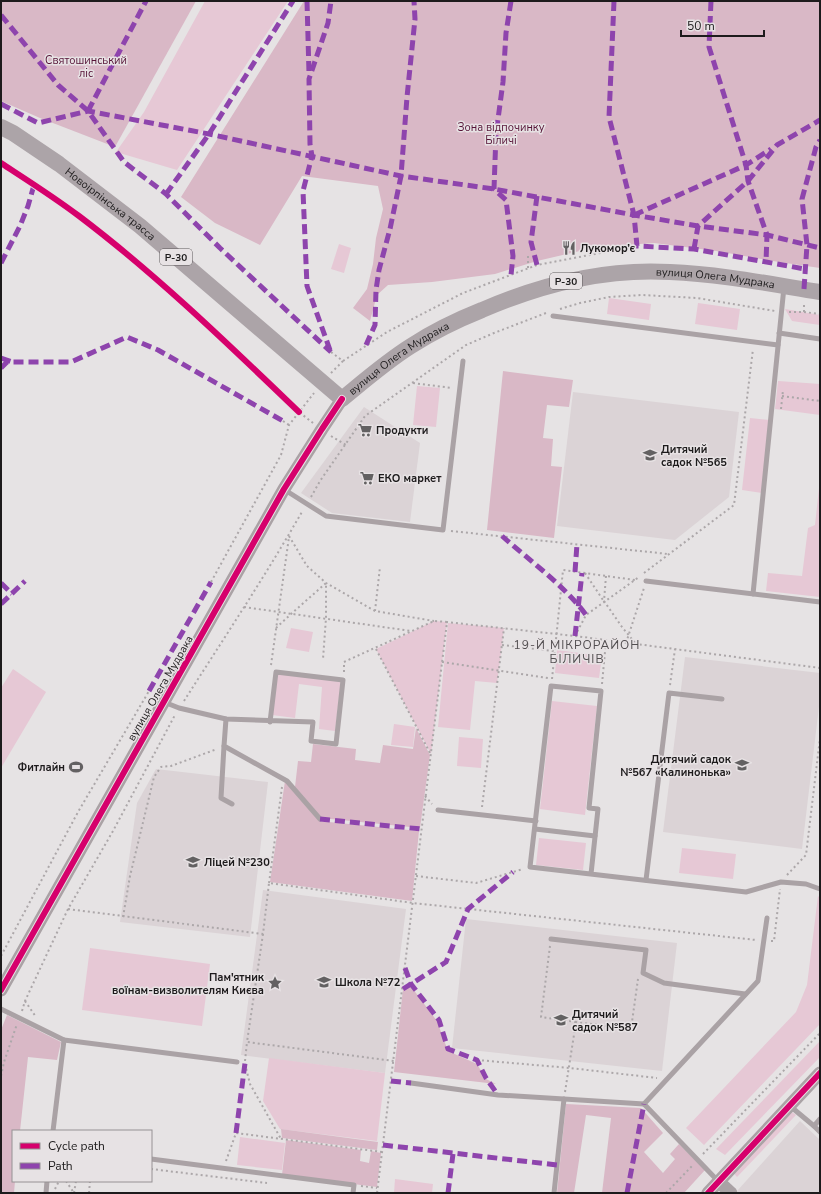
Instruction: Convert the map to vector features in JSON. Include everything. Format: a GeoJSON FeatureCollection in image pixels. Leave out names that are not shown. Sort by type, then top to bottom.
{"type":"FeatureCollection","features":[{"type":"Feature","properties":{"kind":"main road","name":"Новоірпінська трасса"},"geometry":{"type":"LineString","coordinates":[[1,127],[13,133],[59,164],[140,226],[342,399]]}},
{"type":"Feature","properties":{"kind":"main road","name":"вулиця Олега Мудрака"},"geometry":{"type":"LineString","coordinates":[[342,399],[411,346],[450,324],[498,303],[552,285],[582,277],[618,272],[704,274],[820,292]]}},
{"type":"Feature","properties":{"kind":"street","name":"вулиця Олега Мудрака"},"geometry":{"type":"LineString","coordinates":[[1,990],[284,489],[342,399]]}},
{"type":"Feature","properties":{"kind":"street"},"geometry":{"type":"LineString","coordinates":[[708,1193],[820,1073]]}},
{"type":"Feature","properties":{"kind":"street"},"geometry":{"type":"LineString","coordinates":[[719,1182],[731,1193]]}},
{"type":"Feature","properties":{"kind":"lane"},"geometry":{"type":"LineString","coordinates":[[753,594],[784,286]]}},
{"type":"Feature","properties":{"kind":"lane"},"geometry":{"type":"LineString","coordinates":[[552,314],[778,345]]}},
{"type":"Feature","properties":{"kind":"lane"},"geometry":{"type":"LineString","coordinates":[[779,333],[820,339]]}},
{"type":"Feature","properties":{"kind":"lane"},"geometry":{"type":"LineString","coordinates":[[284,489],[326,516],[443,530],[463,361]]}},
{"type":"Feature","properties":{"kind":"lane"},"geometry":{"type":"LineString","coordinates":[[646,581],[820,602]]}},
{"type":"Feature","properties":{"kind":"lane"},"geometry":{"type":"LineString","coordinates":[[163,702],[179,708],[226,720],[270,722],[313,722],[311,741],[336,744],[343,680],[276,672],[270,722]]}},
{"type":"Feature","properties":{"kind":"lane"},"geometry":{"type":"LineString","coordinates":[[591,874],[598,809],[589,808],[601,691],[551,686],[530,867],[746,892],[781,882],[806,884],[820,889]]}},
{"type":"Feature","properties":{"kind":"lane"},"geometry":{"type":"LineString","coordinates":[[646,880],[669,693],[722,699]]}},
{"type":"Feature","properties":{"kind":"lane"},"geometry":{"type":"LineString","coordinates":[[226,720],[221,798],[232,804]]}},
{"type":"Feature","properties":{"kind":"lane"},"geometry":{"type":"LineString","coordinates":[[224,746],[288,781],[320,819]]}},
{"type":"Feature","properties":{"kind":"lane"},"geometry":{"type":"LineString","coordinates":[[438,810],[536,821]]}},
{"type":"Feature","properties":{"kind":"lane"},"geometry":{"type":"LineString","coordinates":[[535,829],[595,836]]}},
{"type":"Feature","properties":{"kind":"lane"},"geometry":{"type":"LineString","coordinates":[[644,1104],[758,981],[767,918]]}},
{"type":"Feature","properties":{"kind":"lane"},"geometry":{"type":"LineString","coordinates":[[551,939],[646,950],[644,973],[664,983],[746,994]]}},
{"type":"Feature","properties":{"kind":"lane"},"geometry":{"type":"LineString","coordinates":[[1,1009],[64,1040],[237,1062]]}},
{"type":"Feature","properties":{"kind":"lane"},"geometry":{"type":"LineString","coordinates":[[53,1130],[64,1040]]}},
{"type":"Feature","properties":{"kind":"lane"},"geometry":{"type":"LineString","coordinates":[[411,1083],[498,1094],[644,1104],[719,1182]]}},
{"type":"Feature","properties":{"kind":"lane"},"geometry":{"type":"LineString","coordinates":[[554,1193],[564,1099]]}},
{"type":"Feature","properties":{"kind":"lane"},"geometry":{"type":"LineString","coordinates":[[790,1106],[820,1132]]}},
{"type":"Feature","properties":{"kind":"lane"},"geometry":{"type":"LineString","coordinates":[[814,1126],[820,1119]]}},
{"type":"Feature","properties":{"kind":"lane"},"geometry":{"type":"LineString","coordinates":[[152,1159],[354,1185],[353,1193]]}},
{"type":"Feature","properties":{"kind":"lane"},"geometry":{"type":"LineString","coordinates":[[46,1193],[47,1182]]}},
{"type":"Feature","properties":{"kind":"path"},"geometry":{"type":"LineString","coordinates":[[1,163],[78,214],[106,236],[193,312],[299,412]]}},
{"type":"Feature","properties":{"kind":"path"},"geometry":{"type":"LineString","coordinates":[[331,352],[343,361],[387,332],[463,293],[528,268],[637,246]]}},
{"type":"Feature","properties":{"kind":"path"},"geometry":{"type":"LineString","coordinates":[[528,256],[528,268]]}},
{"type":"Feature","properties":{"kind":"path"},"geometry":{"type":"LineString","coordinates":[[559,309],[609,297],[642,295],[697,298],[781,312],[820,314]]}},
{"type":"Feature","properties":{"kind":"path"},"geometry":{"type":"LineString","coordinates":[[1,1076],[4,1062],[25,1001],[68,909],[113,831],[179,708],[289,536],[320,481],[365,416],[466,345],[538,316],[552,314]]}},
{"type":"Feature","properties":{"kind":"path"},"geometry":{"type":"LineString","coordinates":[[575,636],[586,615],[734,505],[754,342]]}},
{"type":"Feature","properties":{"kind":"path"},"geometry":{"type":"LineString","coordinates":[[412,383],[460,388]]}},
{"type":"Feature","properties":{"kind":"path"},"geometry":{"type":"LineString","coordinates":[[782,396],[820,401]]}},
{"type":"Feature","properties":{"kind":"path"},"geometry":{"type":"LineString","coordinates":[[211,582],[281,455],[289,425],[283,421]]}},
{"type":"Feature","properties":{"kind":"path"},"geometry":{"type":"LineString","coordinates":[[443,530],[669,554]]}},
{"type":"Feature","properties":{"kind":"path"},"geometry":{"type":"LineString","coordinates":[[289,536],[307,566],[326,583],[375,611],[434,621],[575,636],[820,668]]}},
{"type":"Feature","properties":{"kind":"path"},"geometry":{"type":"LineString","coordinates":[[271,668],[289,536]]}},
{"type":"Feature","properties":{"kind":"path"},"geometry":{"type":"LineString","coordinates":[[375,611],[380,567]]}},
{"type":"Feature","properties":{"kind":"path"},"geometry":{"type":"LineString","coordinates":[[551,686],[563,570],[646,581],[625,643]]}},
{"type":"Feature","properties":{"kind":"path"},"geometry":{"type":"LineString","coordinates":[[585,573],[637,645]]}},
{"type":"Feature","properties":{"kind":"path"},"geometry":{"type":"LineString","coordinates":[[604,601],[606,576]]}},
{"type":"Feature","properties":{"kind":"path"},"geometry":{"type":"LineString","coordinates":[[276,629],[326,583]]}},
{"type":"Feature","properties":{"kind":"path"},"geometry":{"type":"LineString","coordinates":[[323,659],[326,618],[326,583]]}},
{"type":"Feature","properties":{"kind":"path"},"geometry":{"type":"LineString","coordinates":[[244,607],[412,631]]}},
{"type":"Feature","properties":{"kind":"path"},"geometry":{"type":"LineString","coordinates":[[343,680],[344,662],[376,649],[434,621]]}},
{"type":"Feature","properties":{"kind":"path"},"geometry":{"type":"LineString","coordinates":[[377,1193],[447,622]]}},
{"type":"Feature","properties":{"kind":"path"},"geometry":{"type":"LineString","coordinates":[[481,815],[504,628]]}},
{"type":"Feature","properties":{"kind":"path"},"geometry":{"type":"LineString","coordinates":[[601,691],[606,641]]}},
{"type":"Feature","properties":{"kind":"path"},"geometry":{"type":"LineString","coordinates":[[502,645],[554,651]]}},
{"type":"Feature","properties":{"kind":"path"},"geometry":{"type":"LineString","coordinates":[[376,649],[431,754]]}},
{"type":"Feature","properties":{"kind":"path"},"geometry":{"type":"LineString","coordinates":[[669,693],[675,649]]}},
{"type":"Feature","properties":{"kind":"path"},"geometry":{"type":"LineString","coordinates":[[442,662],[559,680]]}},
{"type":"Feature","properties":{"kind":"path"},"geometry":{"type":"LineString","coordinates":[[1,956],[78,812],[149,692]]}},
{"type":"Feature","properties":{"kind":"path"},"geometry":{"type":"LineString","coordinates":[[268,883],[413,903],[774,942],[781,882],[806,855],[820,738]]}},
{"type":"Feature","properties":{"kind":"path"},"geometry":{"type":"LineString","coordinates":[[124,916],[130,876],[154,776],[161,766],[171,766],[224,746]]}},
{"type":"Feature","properties":{"kind":"path"},"geometry":{"type":"LineString","coordinates":[[245,1055],[263,934],[268,883],[284,779]]}},
{"type":"Feature","properties":{"kind":"path"},"geometry":{"type":"LineString","coordinates":[[416,876],[476,883],[530,867]]}},
{"type":"Feature","properties":{"kind":"path"},"geometry":{"type":"LineString","coordinates":[[68,909],[263,934]]}},
{"type":"Feature","properties":{"kind":"path"},"geometry":{"type":"LineString","coordinates":[[551,939],[541,1017],[631,1028],[637,979],[644,973]]}},
{"type":"Feature","properties":{"kind":"path"},"geometry":{"type":"LineString","coordinates":[[564,1099],[576,1022]]}},
{"type":"Feature","properties":{"kind":"path"},"geometry":{"type":"LineString","coordinates":[[666,1193],[820,1033]]}},
{"type":"Feature","properties":{"kind":"path"},"geometry":{"type":"LineString","coordinates":[[247,1042],[394,1061]]}},
{"type":"Feature","properties":{"kind":"path"},"geometry":{"type":"LineString","coordinates":[[477,1060],[570,1068],[667,1079]]}},
{"type":"Feature","properties":{"kind":"path"},"geometry":{"type":"LineString","coordinates":[[244,1063],[250,1084],[281,1139]]}},
{"type":"Feature","properties":{"kind":"path"},"geometry":{"type":"LineString","coordinates":[[224,1168],[236,1134],[382,1152]]}},
{"type":"Feature","properties":{"kind":"path"},"geometry":{"type":"LineString","coordinates":[[152,1169],[273,1184]]}},
{"type":"Feature","properties":{"kind":"path"},"geometry":{"type":"LineString","coordinates":[[52,1193],[58,1182]]}},
{"type":"Feature","properties":{"kind":"path"},"geometry":{"type":"LineString","coordinates":[[67,1182],[74,1193]]}},
{"type":"Feature","properties":{"kind":"path"},"geometry":{"type":"LineString","coordinates":[[74,1193],[76,1182]]}},
{"type":"Feature","properties":{"kind":"path"},"geometry":{"type":"LineString","coordinates":[[89,1193],[90,1182]]}},
{"type":"Feature","properties":{"kind":"path"},"geometry":{"type":"LineString","coordinates":[[354,1185],[378,1188]]}},
{"type":"Feature","properties":{"kind":"shaded area"},"geometry":{"type":"Polygon","coordinates":[[[205,1],[288,1],[177,170],[116,152],[144,112],[205,1]]]}},
{"type":"Feature","properties":{"kind":"shaded area"},"geometry":{"type":"Polygon","coordinates":[[[339,244],[351,248],[344,273],[331,269],[339,244]]]}},
{"type":"Feature","properties":{"kind":"shaded area"},"geometry":{"type":"Polygon","coordinates":[[[609,298],[651,304],[649,320],[607,314],[609,298]]]}},
{"type":"Feature","properties":{"kind":"shaded area"},"geometry":{"type":"Polygon","coordinates":[[[698,303],[740,309],[737,330],[695,324],[698,303]]]}},
{"type":"Feature","properties":{"kind":"shaded area"},"geometry":{"type":"Polygon","coordinates":[[[785,309],[820,315],[820,325],[792,321],[785,309]]]}},
{"type":"Feature","properties":{"kind":"shaded area"},"geometry":{"type":"Polygon","coordinates":[[[778,381],[820,384],[820,415],[775,409],[778,381]]]}},
{"type":"Feature","properties":{"kind":"shaded area"},"geometry":{"type":"Polygon","coordinates":[[[417,386],[440,388],[436,427],[413,425],[417,386]]]}},
{"type":"Feature","properties":{"kind":"shaded area","name":"Дитячий садок №565"},"geometry":{"type":"Polygon","coordinates":[[[573,392],[739,412],[729,497],[675,540],[557,526],[573,392]]]}},
{"type":"Feature","properties":{"kind":"shaded area"},"geometry":{"type":"Polygon","coordinates":[[[364,407],[420,443],[410,522],[332,513],[301,493],[364,407]]]}},
{"type":"Feature","properties":{"kind":"shaded area"},"geometry":{"type":"Polygon","coordinates":[[[750,418],[770,420],[762,493],[742,490],[750,418]]]}},
{"type":"Feature","properties":{"kind":"shaded area"},"geometry":{"type":"Polygon","coordinates":[[[820,479],[820,597],[766,591],[768,573],[802,576],[808,528],[815,525],[820,479]]]}},
{"type":"Feature","properties":{"kind":"shaded area"},"geometry":{"type":"Polygon","coordinates":[[[434,621],[447,622],[431,754],[376,649],[434,621]]]}},
{"type":"Feature","properties":{"kind":"shaded area"},"geometry":{"type":"Polygon","coordinates":[[[448,623],[504,628],[497,683],[475,681],[470,730],[438,727],[448,623]]]}},
{"type":"Feature","properties":{"kind":"shaded area"},"geometry":{"type":"Polygon","coordinates":[[[291,628],[313,632],[309,652],[286,648],[291,628]]]}},
{"type":"Feature","properties":{"kind":"shaded area"},"geometry":{"type":"Polygon","coordinates":[[[557,650],[602,656],[599,678],[555,673],[557,650]]]}},
{"type":"Feature","properties":{"kind":"shaded area","name":"Дитячий садок №567 «Калинонька»"},"geometry":{"type":"Polygon","coordinates":[[[685,657],[820,673],[820,698],[802,849],[663,832],[685,657]]]}},
{"type":"Feature","properties":{"kind":"shaded area"},"geometry":{"type":"Polygon","coordinates":[[[13,669],[46,692],[1,768],[1,688],[13,669]]]}},
{"type":"Feature","properties":{"kind":"shaded area"},"geometry":{"type":"Polygon","coordinates":[[[278,673],[341,681],[335,731],[319,729],[322,687],[299,684],[295,718],[272,715],[278,673]]]}},
{"type":"Feature","properties":{"kind":"shaded area"},"geometry":{"type":"Polygon","coordinates":[[[552,701],[597,706],[585,815],[540,809],[552,701]]]}},
{"type":"Feature","properties":{"kind":"shaded area"},"geometry":{"type":"Polygon","coordinates":[[[394,724],[415,727],[413,747],[391,745],[394,724]]]}},
{"type":"Feature","properties":{"kind":"shaded area"},"geometry":{"type":"Polygon","coordinates":[[[459,737],[483,739],[481,768],[457,766],[459,737]]]}},
{"type":"Feature","properties":{"kind":"shaded area","name":"Ліцей №230"},"geometry":{"type":"Polygon","coordinates":[[[156,769],[268,782],[250,937],[120,922],[137,803],[156,769]]]}},
{"type":"Feature","properties":{"kind":"shaded area"},"geometry":{"type":"Polygon","coordinates":[[[539,838],[586,843],[583,870],[536,865],[539,838]]]}},
{"type":"Feature","properties":{"kind":"shaded area"},"geometry":{"type":"Polygon","coordinates":[[[682,848],[736,854],[733,879],[679,873],[682,848]]]}},
{"type":"Feature","properties":{"kind":"shaded area","name":"Школа №72"},"geometry":{"type":"Polygon","coordinates":[[[263,890],[406,909],[385,1073],[241,1055],[263,890]]]}},
{"type":"Feature","properties":{"kind":"shaded area"},"geometry":{"type":"Polygon","coordinates":[[[818,896],[820,898],[820,1024],[704,1145],[686,1128],[796,1012],[807,985],[818,896]]]}},
{"type":"Feature","properties":{"kind":"shaded area","name":"Дитячий садок №587"},"geometry":{"type":"Polygon","coordinates":[[[466,919],[677,943],[662,1071],[452,1048],[466,919]]]}},
{"type":"Feature","properties":{"kind":"shaded area"},"geometry":{"type":"Polygon","coordinates":[[[90,948],[210,964],[202,1026],[82,1010],[90,948]]]}},
{"type":"Feature","properties":{"kind":"shaded area"},"geometry":{"type":"Polygon","coordinates":[[[820,1041],[820,1057],[725,1155],[716,1149],[820,1041]]]}},
{"type":"Feature","properties":{"kind":"shaded area"},"geometry":{"type":"Polygon","coordinates":[[[269,1058],[385,1073],[377,1141],[280,1129],[263,1101],[269,1058]]]}},
{"type":"Feature","properties":{"kind":"shaded area"},"geometry":{"type":"Polygon","coordinates":[[[788,1109],[796,1115],[737,1177],[731,1170],[788,1109]]]}},
{"type":"Feature","properties":{"kind":"shaded area"},"geometry":{"type":"Polygon","coordinates":[[[800,1121],[820,1140],[820,1193],[739,1193],[737,1191],[800,1121]]]}},
{"type":"Feature","properties":{"kind":"shaded area"},"geometry":{"type":"Polygon","coordinates":[[[240,1137],[285,1143],[282,1170],[237,1165],[240,1137]]]}},
{"type":"Feature","properties":{"kind":"shaded area"},"geometry":{"type":"Polygon","coordinates":[[[395,1179],[433,1184],[432,1193],[394,1193],[395,1179]]]}},
{"type":"Feature","properties":{"kind":"green space","name":"Святошинський ліс"},"geometry":{"type":"Polygon","coordinates":[[[1,1],[196,1],[115,147],[1,101],[1,1]]]}},
{"type":"Feature","properties":{"kind":"green space","name":"Зона відпочинку Біличі"},"geometry":{"type":"Polygon","coordinates":[[[304,1],[820,1],[820,268],[716,251],[654,243],[597,247],[537,261],[495,274],[432,282],[388,285],[377,295],[370,321],[353,308],[367,289],[373,264],[376,238],[383,209],[378,186],[302,176],[260,245],[215,223],[181,197],[304,1]]]}},
{"type":"Feature","properties":{"kind":"green space"},"geometry":{"type":"Polygon","coordinates":[[[503,371],[573,380],[569,407],[547,405],[543,438],[553,439],[551,466],[562,467],[554,538],[487,530],[503,371]]]}},
{"type":"Feature","properties":{"kind":"green space"},"geometry":{"type":"Polygon","coordinates":[[[416,728],[430,755],[420,828],[321,818],[295,787],[298,761],[311,762],[313,744],[356,749],[355,760],[380,763],[383,745],[413,749],[416,728]]]}},
{"type":"Feature","properties":{"kind":"green space"},"geometry":{"type":"Polygon","coordinates":[[[285,781],[319,821],[419,831],[412,901],[270,882],[285,781]]]}},
{"type":"Feature","properties":{"kind":"green space"},"geometry":{"type":"Polygon","coordinates":[[[410,985],[437,1021],[448,1051],[477,1064],[486,1079],[496,1084],[394,1072],[403,989],[410,985]]]}},
{"type":"Feature","properties":{"kind":"green space"},"geometry":{"type":"Polygon","coordinates":[[[7,1015],[61,1042],[57,1060],[28,1057],[20,1130],[12,1130],[12,1182],[15,1182],[14,1193],[1,1193],[1,1030],[7,1015]]]}},
{"type":"Feature","properties":{"kind":"green space"},"geometry":{"type":"Polygon","coordinates":[[[566,1104],[641,1108],[663,1133],[644,1152],[663,1173],[675,1159],[670,1154],[679,1144],[705,1170],[684,1193],[602,1193],[611,1118],[586,1115],[574,1193],[557,1193],[566,1104]]]}},
{"type":"Feature","properties":{"kind":"green space"},"geometry":{"type":"Polygon","coordinates":[[[281,1129],[378,1142],[377,1150],[282,1138],[281,1129]]]}},
{"type":"Feature","properties":{"kind":"green space"},"geometry":{"type":"Polygon","coordinates":[[[286,1140],[361,1150],[360,1161],[369,1163],[371,1151],[381,1153],[377,1187],[282,1175],[286,1140]]]}},
{"type":"Feature","properties":{"kind":"marked path"},"geometry":{"type":"LineString","coordinates":[[88,111],[146,1]]}},
{"type":"Feature","properties":{"kind":"marked path"},"geometry":{"type":"LineString","coordinates":[[166,194],[209,134],[293,1]]}},
{"type":"Feature","properties":{"kind":"marked path"},"geometry":{"type":"LineString","coordinates":[[307,1],[309,73]]}},
{"type":"Feature","properties":{"kind":"marked path"},"geometry":{"type":"LineString","coordinates":[[330,350],[307,286],[303,191],[312,156],[310,144],[309,79],[328,23],[331,1]]}},
{"type":"Feature","properties":{"kind":"marked path"},"geometry":{"type":"LineString","coordinates":[[366,345],[375,325],[376,290],[379,270],[390,229],[401,176],[415,19],[414,1]]}},
{"type":"Feature","properties":{"kind":"marked path"},"geometry":{"type":"LineString","coordinates":[[511,1],[506,33],[503,82],[496,134],[494,189],[506,200],[513,256],[511,275]]}},
{"type":"Feature","properties":{"kind":"marked path"},"geometry":{"type":"LineString","coordinates":[[614,1],[609,117],[634,215],[637,246],[694,249],[805,269]]}},
{"type":"Feature","properties":{"kind":"marked path"},"geometry":{"type":"LineString","coordinates":[[711,1],[709,47],[746,165],[748,181],[767,235],[766,262]]}},
{"type":"Feature","properties":{"kind":"marked path"},"geometry":{"type":"LineString","coordinates":[[1,15],[58,85],[88,111],[124,162],[166,194],[220,248],[331,352]]}},
{"type":"Feature","properties":{"kind":"marked path"},"geometry":{"type":"LineString","coordinates":[[1,104],[38,123],[88,111],[209,134],[401,176],[494,189],[698,226],[767,235],[820,248]]}},
{"type":"Feature","properties":{"kind":"marked path"},"geometry":{"type":"LineString","coordinates":[[694,249],[698,226],[748,181],[777,145],[820,120]]}},
{"type":"Feature","properties":{"kind":"marked path"},"geometry":{"type":"LineString","coordinates":[[804,289],[807,245],[802,199],[816,147],[820,140]]}},
{"type":"Feature","properties":{"kind":"marked path"},"geometry":{"type":"LineString","coordinates":[[634,215],[746,165],[771,149]]}},
{"type":"Feature","properties":{"kind":"marked path"},"geometry":{"type":"LineString","coordinates":[[1,263],[20,226],[34,185]]}},
{"type":"Feature","properties":{"kind":"marked path"},"geometry":{"type":"LineString","coordinates":[[537,196],[531,242],[537,265]]}},
{"type":"Feature","properties":{"kind":"marked path"},"geometry":{"type":"LineString","coordinates":[[1,368],[7,362],[71,362],[127,337],[158,350],[283,421]]}},
{"type":"Feature","properties":{"kind":"marked path"},"geometry":{"type":"LineString","coordinates":[[1,358],[12,362]]}},
{"type":"Feature","properties":{"kind":"marked path"},"geometry":{"type":"LineString","coordinates":[[502,536],[568,594],[586,615]]}},
{"type":"Feature","properties":{"kind":"marked path"},"geometry":{"type":"LineString","coordinates":[[575,572],[577,544]]}},
{"type":"Feature","properties":{"kind":"marked path"},"geometry":{"type":"LineString","coordinates":[[575,636],[582,573]]}},
{"type":"Feature","properties":{"kind":"marked path"},"geometry":{"type":"LineString","coordinates":[[1,604],[25,581]]}},
{"type":"Feature","properties":{"kind":"marked path"},"geometry":{"type":"LineString","coordinates":[[149,691],[211,582]]}},
{"type":"Feature","properties":{"kind":"marked path"},"geometry":{"type":"LineString","coordinates":[[1,583],[12,594]]}},
{"type":"Feature","properties":{"kind":"marked path"},"geometry":{"type":"LineString","coordinates":[[320,819],[421,829]]}},
{"type":"Feature","properties":{"kind":"marked path"},"geometry":{"type":"LineString","coordinates":[[403,989],[446,962],[468,909],[513,872]]}},
{"type":"Feature","properties":{"kind":"marked path"},"geometry":{"type":"LineString","coordinates":[[405,968],[411,984],[439,1020],[448,1049],[477,1060],[486,1078],[498,1095]]}},
{"type":"Feature","properties":{"kind":"marked path"},"geometry":{"type":"LineString","coordinates":[[236,1133],[245,1063]]}},
{"type":"Feature","properties":{"kind":"marked path"},"geometry":{"type":"LineString","coordinates":[[391,1081],[411,1083]]}},
{"type":"Feature","properties":{"kind":"marked path"},"geometry":{"type":"LineString","coordinates":[[627,1193],[644,1104]]}},
{"type":"Feature","properties":{"kind":"marked path"},"geometry":{"type":"LineString","coordinates":[[383,1145],[557,1165]]}},
{"type":"Feature","properties":{"kind":"marked path"},"geometry":{"type":"LineString","coordinates":[[448,1193],[453,1154]]}},
{"type":"Feature","properties":{"kind":"cycle path"},"geometry":{"type":"LineString","coordinates":[[1,163],[70,209],[136,262],[192,311],[299,412]]}},
{"type":"Feature","properties":{"kind":"cycle path"},"geometry":{"type":"LineString","coordinates":[[1,990],[284,489],[342,399]]}},
{"type":"Feature","properties":{"kind":"cycle path"},"geometry":{"type":"LineString","coordinates":[[708,1193],[820,1073]]}},
{"type":"Feature","properties":{"kind":"place","name":"Лукомор’є"},"geometry":{"type":"Point","coordinates":[569,248]}},
{"type":"Feature","properties":{"kind":"place","name":"Продукти"},"geometry":{"type":"Point","coordinates":[365,430]}},
{"type":"Feature","properties":{"kind":"place","name":"Дитячий садок №565"},"geometry":{"type":"Point","coordinates":[650,455]}},
{"type":"Feature","properties":{"kind":"place","name":"ЕКО маркет"},"geometry":{"type":"Point","coordinates":[367,478]}},
{"type":"Feature","properties":{"kind":"place","name":"Дитячий садок №567 «Калинонька»"},"geometry":{"type":"Point","coordinates":[742,765]}},
{"type":"Feature","properties":{"kind":"place","name":"Фитлайн"},"geometry":{"type":"Point","coordinates":[76,767]}},
{"type":"Feature","properties":{"kind":"place","name":"Ліцей №230"},"geometry":{"type":"Point","coordinates":[193,862]}},
{"type":"Feature","properties":{"kind":"place","name":"Школа №72"},"geometry":{"type":"Point","coordinates":[324,982]}},
{"type":"Feature","properties":{"kind":"place","name":"Пам'ятник воїнам-визволителям Києва"},"geometry":{"type":"Point","coordinates":[275,983]}},
{"type":"Feature","properties":{"kind":"place","name":"Дитячий садок №587"},"geometry":{"type":"Point","coordinates":[561,1020]}},
{"type":"Feature","properties":{"kind":"district","name":"19-Й МІКРОРАЙОН БІЛИЧІВ"},"geometry":{"type":"Point","coordinates":[577,652]}}]}
